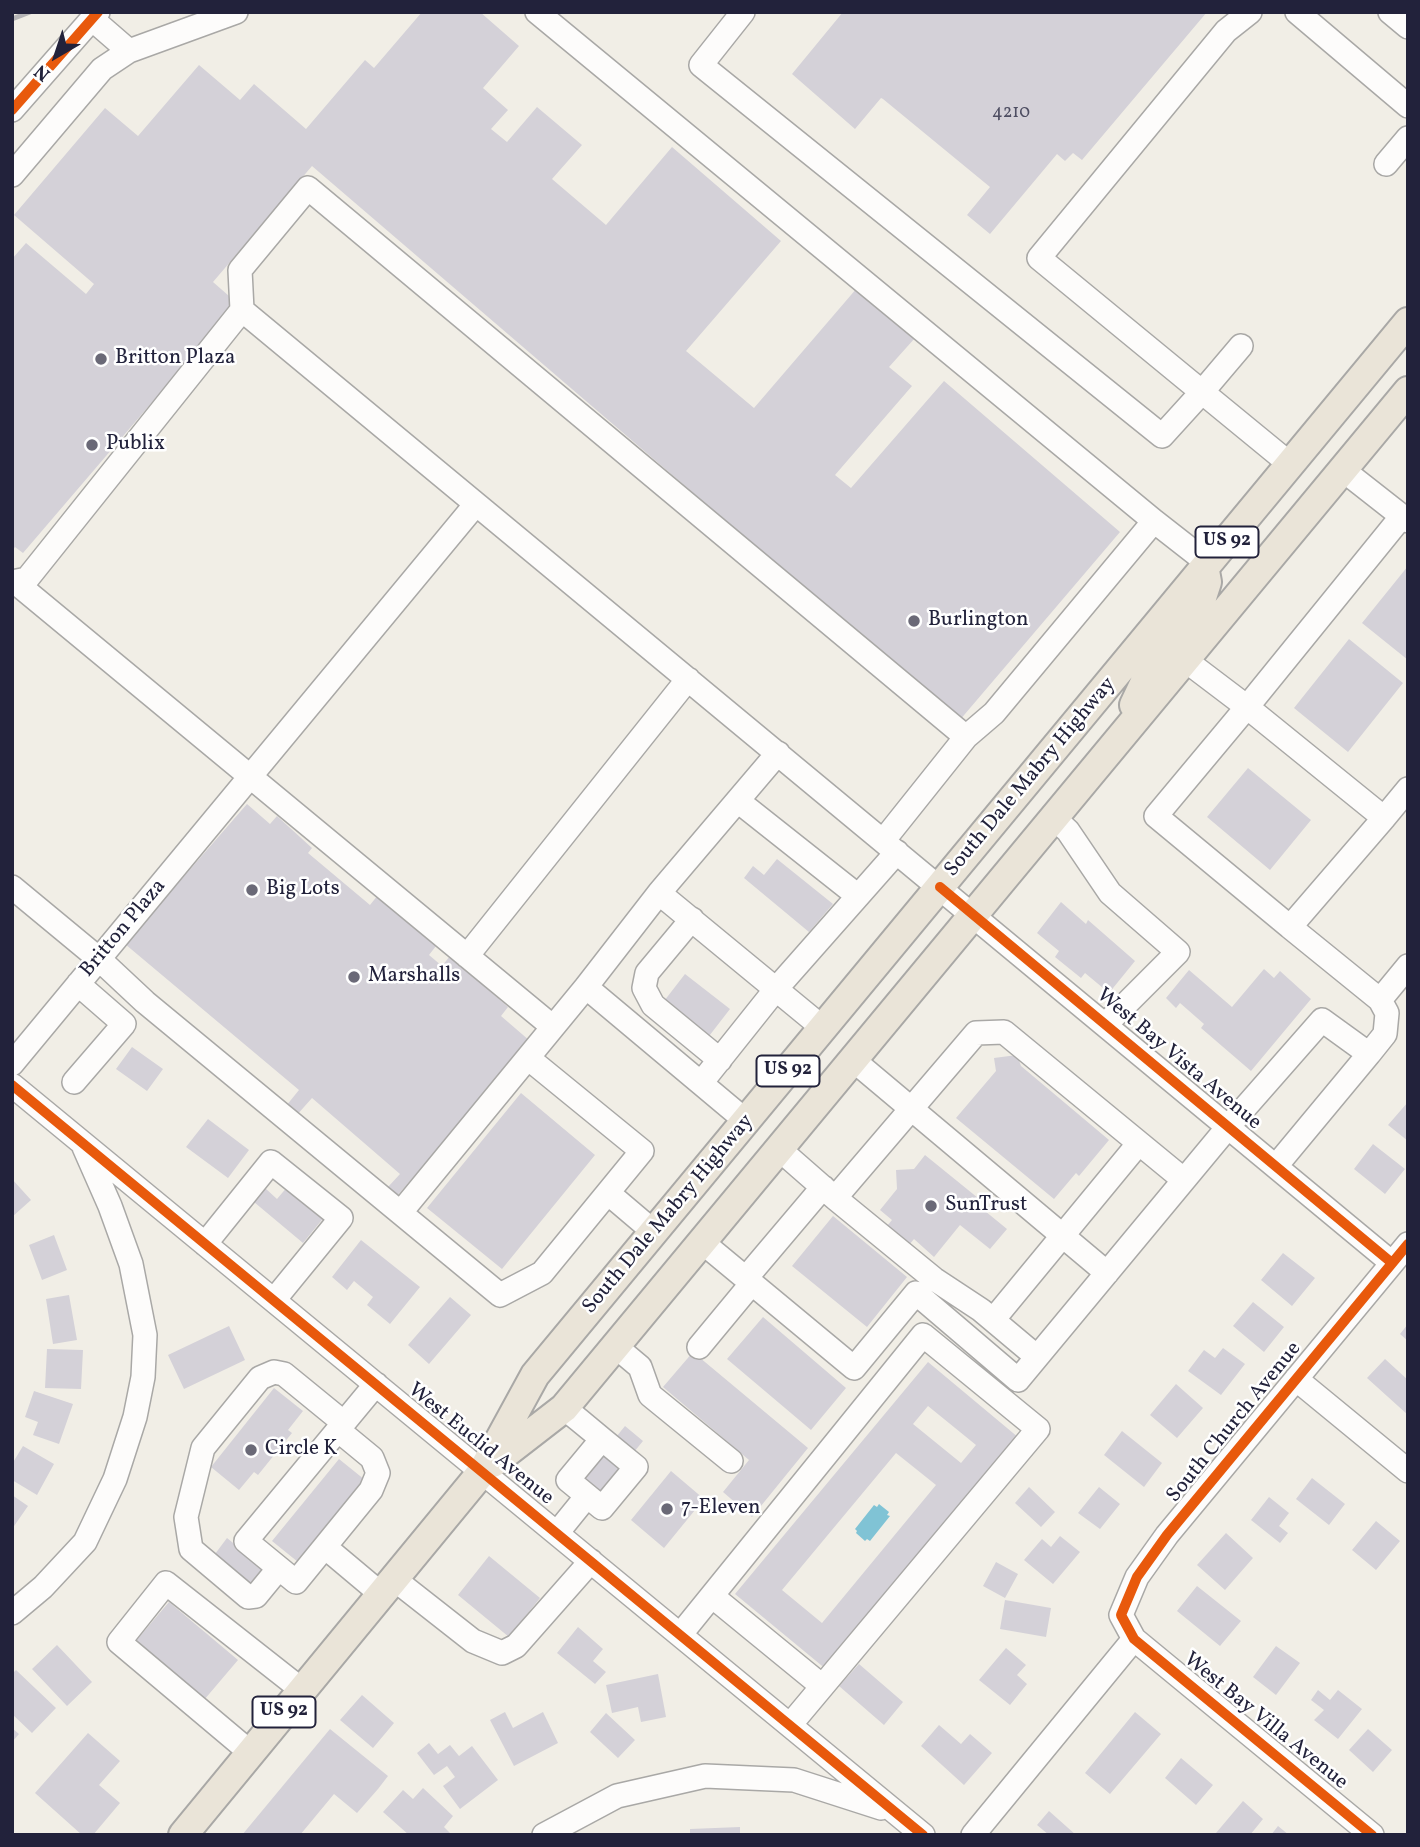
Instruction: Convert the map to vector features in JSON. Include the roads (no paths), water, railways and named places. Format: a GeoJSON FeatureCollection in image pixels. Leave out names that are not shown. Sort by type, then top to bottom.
{"type":"FeatureCollection","features":[{"type":"Feature","properties":{"kind":"main road","name":"South Dale Mabry Highway"},"geometry":{"type":"LineString","coordinates":[[183,1835],[482,1472],[535,1375],[1408,322]]}},
{"type":"Feature","properties":{"kind":"main road","name":"South Dale Mabry Highway"},"geometry":{"type":"LineString","coordinates":[[482,1472],[564,1408],[1408,391]]}},
{"type":"Feature","properties":{"kind":"main road"},"geometry":{"type":"LineString","coordinates":[[1114,745],[1152,667],[1198,610],[1207,582],[1207,566]]}},
{"type":"Feature","properties":{"kind":"street"},"geometry":{"type":"LineString","coordinates":[[12,175],[102,69],[129,51],[236,12]]}},
{"type":"Feature","properties":{"kind":"street"},"geometry":{"type":"LineString","coordinates":[[537,12],[1207,566]]}},
{"type":"Feature","properties":{"kind":"street"},"geometry":{"type":"LineString","coordinates":[[743,12],[701,65],[1162,436],[1241,346]]}},
{"type":"Feature","properties":{"kind":"street"},"geometry":{"type":"LineString","coordinates":[[1250,12],[1226,31],[1039,258],[1291,465]]}},
{"type":"Feature","properties":{"kind":"street"},"geometry":{"type":"LineString","coordinates":[[1297,12],[1408,106]]}},
{"type":"Feature","properties":{"kind":"street"},"geometry":{"type":"LineString","coordinates":[[1390,12],[1408,27]]}},
{"type":"Feature","properties":{"kind":"street"},"geometry":{"type":"LineString","coordinates":[[12,110],[95,16],[129,51]]}},
{"type":"Feature","properties":{"kind":"street"},"geometry":{"type":"LineString","coordinates":[[1386,164],[1408,138]]}},
{"type":"Feature","properties":{"kind":"street"},"geometry":{"type":"LineString","coordinates":[[13,582],[27,579],[242,310],[240,270],[309,188],[966,737]]}},
{"type":"Feature","properties":{"kind":"street","name":"West Bay Vista Avenue"},"geometry":{"type":"LineString","coordinates":[[242,310],[1392,1263]]}},
{"type":"Feature","properties":{"kind":"street"},"geometry":{"type":"LineString","coordinates":[[1276,1166],[1385,1034],[1387,1013],[1380,1000],[1156,816],[1405,519],[1343,470]]}},
{"type":"Feature","properties":{"kind":"street","name":"Britton Plaza"},"geometry":{"type":"LineString","coordinates":[[12,1064],[476,504]]}},
{"type":"Feature","properties":{"kind":"street"},"geometry":{"type":"LineString","coordinates":[[701,1083],[776,989],[858,897],[966,737],[994,713],[1154,521]]}},
{"type":"Feature","properties":{"kind":"street"},"geometry":{"type":"LineString","coordinates":[[13,582],[553,1027]]}},
{"type":"Feature","properties":{"kind":"street"},"geometry":{"type":"LineString","coordinates":[[1185,660],[1384,818]]}},
{"type":"Feature","properties":{"kind":"street"},"geometry":{"type":"LineString","coordinates":[[467,956],[688,679]]}},
{"type":"Feature","properties":{"kind":"street"},"geometry":{"type":"LineString","coordinates":[[401,1212],[586,987],[659,893],[778,753]]}},
{"type":"Feature","properties":{"kind":"street"},"geometry":{"type":"LineString","coordinates":[[1290,927],[1408,789]]}},
{"type":"Feature","properties":{"kind":"street"},"geometry":{"type":"LineString","coordinates":[[738,802],[858,897]]}},
{"type":"Feature","properties":{"kind":"street"},"geometry":{"type":"LineString","coordinates":[[1054,818],[1068,831],[1110,893],[1178,952],[1105,1025]]}},
{"type":"Feature","properties":{"kind":"street"},"geometry":{"type":"LineString","coordinates":[[12,887],[99,959],[145,1002],[499,1295],[541,1273],[642,1152],[528,1058]]}},
{"type":"Feature","properties":{"kind":"street"},"geometry":{"type":"LineString","coordinates":[[659,893],[823,1028]]}},
{"type":"Feature","properties":{"kind":"street"},"geometry":{"type":"LineString","coordinates":[[692,919],[647,974],[644,988],[653,1005],[720,1060]]}},
{"type":"Feature","properties":{"kind":"street"},"geometry":{"type":"LineString","coordinates":[[1380,1000],[1408,966]]}},
{"type":"Feature","properties":{"kind":"street"},"geometry":{"type":"LineString","coordinates":[[74,1082],[124,1024],[78,984]]}},
{"type":"Feature","properties":{"kind":"street"},"geometry":{"type":"LineString","coordinates":[[586,987],[746,1121]]}},
{"type":"Feature","properties":{"kind":"street"},"geometry":{"type":"LineString","coordinates":[[702,1242],[854,1368],[916,1293],[1018,1380],[1228,1127],[1322,1020],[1369,1054]]}},
{"type":"Feature","properties":{"kind":"street"},"geometry":{"type":"LineString","coordinates":[[699,1348],[749,1281],[829,1192],[911,1109],[976,1032],[1004,1032],[1184,1180]]}},
{"type":"Feature","properties":{"kind":"street"},"geometry":{"type":"LineString","coordinates":[[852,1059],[1107,1273]]}},
{"type":"Feature","properties":{"kind":"street","name":"West Euclid Avenue"},"geometry":{"type":"LineString","coordinates":[[12,1085],[916,1829]]}},
{"type":"Feature","properties":{"kind":"street"},"geometry":{"type":"LineString","coordinates":[[12,1613],[43,1587],[85,1542],[115,1479],[135,1417],[143,1377],[145,1335],[131,1264],[110,1206],[81,1141]]}},
{"type":"Feature","properties":{"kind":"street"},"geometry":{"type":"LineString","coordinates":[[993,1320],[1139,1143]]}},
{"type":"Feature","properties":{"kind":"street"},"geometry":{"type":"LineString","coordinates":[[779,1149],[934,1279],[993,1320],[1037,1357]]}},
{"type":"Feature","properties":{"kind":"street"},"geometry":{"type":"LineString","coordinates":[[205,1244],[271,1162],[341,1218],[274,1300]]}},
{"type":"Feature","properties":{"kind":"street"},"geometry":{"type":"LineString","coordinates":[[607,1193],[654,1233]]}},
{"type":"Feature","properties":{"kind":"street","name":"South Church Avenue"},"geometry":{"type":"LineString","coordinates":[[1134,1639],[1121,1615],[1137,1577],[1167,1535],[1408,1244]]}},
{"type":"Feature","properties":{"kind":"street"},"geometry":{"type":"LineString","coordinates":[[680,1634],[923,1335],[1038,1429],[790,1725]]}},
{"type":"Feature","properties":{"kind":"street"},"geometry":{"type":"LineString","coordinates":[[615,1346],[640,1367],[650,1395],[731,1461]]}},
{"type":"Feature","properties":{"kind":"street"},"geometry":{"type":"LineString","coordinates":[[279,1568],[256,1596],[248,1597],[191,1549],[186,1517],[203,1448],[260,1378],[274,1372],[284,1374],[341,1426],[372,1458],[378,1473],[371,1490],[296,1582],[279,1568],[246,1541],[341,1426],[376,1384]]}},
{"type":"Feature","properties":{"kind":"street"},"geometry":{"type":"LineString","coordinates":[[1296,1379],[1408,1471]]}},
{"type":"Feature","properties":{"kind":"street"},"geometry":{"type":"LineString","coordinates":[[564,1408],[602,1439],[636,1467],[602,1508],[568,1480],[602,1439]]}},
{"type":"Feature","properties":{"kind":"street"},"geometry":{"type":"LineString","coordinates":[[556,1533],[587,1496]]}},
{"type":"Feature","properties":{"kind":"street"},"geometry":{"type":"LineString","coordinates":[[325,1547],[473,1641],[502,1653],[516,1646],[591,1561]]}},
{"type":"Feature","properties":{"kind":"street"},"geometry":{"type":"LineString","coordinates":[[251,1753],[119,1642],[166,1583],[302,1690]]}},
{"type":"Feature","properties":{"kind":"street"},"geometry":{"type":"LineString","coordinates":[[712,1596],[822,1686]]}},
{"type":"Feature","properties":{"kind":"street"},"geometry":{"type":"LineString","coordinates":[[973,1835],[1134,1639]]}},
{"type":"Feature","properties":{"kind":"street","name":"West Bay Villa Avenue"},"geometry":{"type":"LineString","coordinates":[[1134,1639],[1372,1835]]}},
{"type":"Feature","properties":{"kind":"street"},"geometry":{"type":"LineString","coordinates":[[544,1835],[617,1796],[705,1776],[794,1780],[876,1805],[916,1829]]}},
{"type":"Feature","properties":{"kind":"water"},"geometry":{"type":"Polygon","coordinates":[[[879,1504],[890,1516],[870,1541],[865,1541],[855,1529],[874,1505],[877,1507],[879,1504]]]}},
{"type":"Feature","properties":{"kind":"railway"},"geometry":{"type":"LineString","coordinates":[[12,19],[30,12]]}},
{"type":"Feature","properties":{"kind":"place","name":"Britton Plaza"},"geometry":{"type":"Point","coordinates":[101,359]}},
{"type":"Feature","properties":{"kind":"place","name":"Publix"},"geometry":{"type":"Point","coordinates":[92,445]}},
{"type":"Feature","properties":{"kind":"place","name":"Burlington"},"geometry":{"type":"Point","coordinates":[914,621]}},
{"type":"Feature","properties":{"kind":"place","name":"Big Lots"},"geometry":{"type":"Point","coordinates":[252,890]}},
{"type":"Feature","properties":{"kind":"place","name":"Marshalls"},"geometry":{"type":"Point","coordinates":[354,977]}},
{"type":"Feature","properties":{"kind":"place","name":"SunTrust"},"geometry":{"type":"Point","coordinates":[931,1206]}},
{"type":"Feature","properties":{"kind":"place","name":"Circle K"},"geometry":{"type":"Point","coordinates":[251,1450]}},
{"type":"Feature","properties":{"kind":"place","name":"7-Eleven"},"geometry":{"type":"Point","coordinates":[667,1509]}}]}
